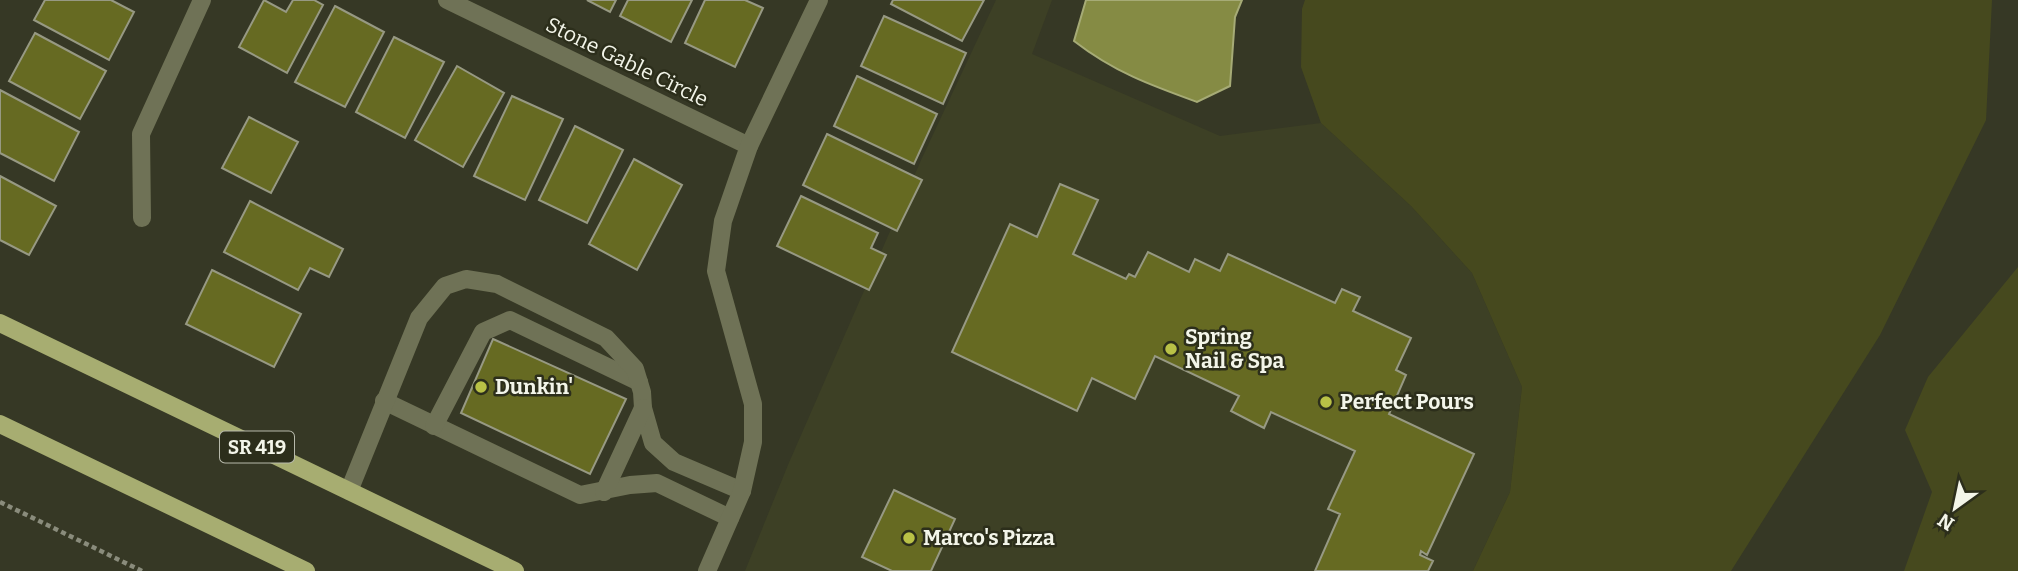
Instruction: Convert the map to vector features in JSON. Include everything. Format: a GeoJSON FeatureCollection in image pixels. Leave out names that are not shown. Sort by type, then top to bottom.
{"type":"FeatureCollection","features":[{"type":"Feature","properties":{"kind":"main road","name":"SR 419"},"geometry":{"type":"LineString","coordinates":[[0,323],[515,571]]}},
{"type":"Feature","properties":{"kind":"main road"},"geometry":{"type":"LineString","coordinates":[[0,424],[306,571]]}},
{"type":"Feature","properties":{"kind":"street"},"geometry":{"type":"LineString","coordinates":[[142,218],[141,134],[202,0]]}},
{"type":"Feature","properties":{"kind":"street","name":"Stone Gable Circle"},"geometry":{"type":"LineString","coordinates":[[447,0],[750,146]]}},
{"type":"Feature","properties":{"kind":"street"},"geometry":{"type":"LineString","coordinates":[[707,571],[742,491],[753,442],[753,404],[716,271],[723,221],[750,146],[819,0]]}},
{"type":"Feature","properties":{"kind":"street"},"geometry":{"type":"LineString","coordinates":[[349,491],[419,318],[445,286],[466,279],[497,284],[606,338],[635,369],[642,392],[642,408],[653,443],[674,462],[742,491]]}},
{"type":"Feature","properties":{"kind":"street"},"geometry":{"type":"LineString","coordinates":[[434,426],[482,332],[510,320],[639,382]]}},
{"type":"Feature","properties":{"kind":"street"},"geometry":{"type":"LineString","coordinates":[[384,401],[580,495],[630,485],[657,483],[730,519]]}},
{"type":"Feature","properties":{"kind":"street"},"geometry":{"type":"LineString","coordinates":[[604,492],[642,408]]}},
{"type":"Feature","properties":{"kind":"path"},"geometry":{"type":"LineString","coordinates":[[0,502],[142,571]]}},
{"type":"Feature","properties":{"kind":"shaded area"},"geometry":{"type":"Polygon","coordinates":[[[996,0],[1052,0],[1032,54],[1220,136],[1321,123],[1411,206],[1472,273],[1522,387],[1510,492],[1473,571],[745,571],[788,465],[922,158],[996,0]]]}},
{"type":"Feature","properties":{"kind":"shaded area"},"geometry":{"type":"Polygon","coordinates":[[[1086,0],[1242,0],[1235,17],[1230,86],[1197,102],[1148,83],[1103,61],[1074,41],[1086,0]]]}},
{"type":"Feature","properties":{"kind":"shaded area"},"geometry":{"type":"Polygon","coordinates":[[[1305,0],[1992,0],[1986,120],[1880,335],[1731,571],[1473,571],[1510,492],[1522,387],[1472,273],[1411,206],[1321,123],[1301,67],[1302,9],[1305,0]]]}},
{"type":"Feature","properties":{"kind":"shaded area"},"geometry":{"type":"Polygon","coordinates":[[[2018,267],[2018,571],[1904,571],[1932,492],[1905,430],[1928,377],[2018,267]]]}},
{"type":"Feature","properties":{"kind":"building"},"geometry":{"type":"Polygon","coordinates":[[[45,0],[111,0],[134,12],[109,60],[34,20],[45,0]]]}},
{"type":"Feature","properties":{"kind":"building"},"geometry":{"type":"Polygon","coordinates":[[[264,0],[286,12],[293,0],[314,0],[323,5],[287,73],[239,47],[264,0]]]}},
{"type":"Feature","properties":{"kind":"building"},"geometry":{"type":"Polygon","coordinates":[[[587,0],[616,0],[610,12],[587,0]]]}},
{"type":"Feature","properties":{"kind":"building"},"geometry":{"type":"Polygon","coordinates":[[[628,0],[692,0],[671,42],[620,16],[628,0]]]}},
{"type":"Feature","properties":{"kind":"building"},"geometry":{"type":"Polygon","coordinates":[[[705,0],[745,0],[763,8],[735,67],[685,43],[705,0]]]}},
{"type":"Feature","properties":{"kind":"building"},"geometry":{"type":"Polygon","coordinates":[[[893,0],[984,0],[962,41],[891,4],[893,0]]]}},
{"type":"Feature","properties":{"kind":"building"},"geometry":{"type":"Polygon","coordinates":[[[335,6],[384,32],[345,107],[295,82],[335,6]]]}},
{"type":"Feature","properties":{"kind":"building"},"geometry":{"type":"Polygon","coordinates":[[[884,16],[966,53],[943,104],[861,66],[884,16]]]}},
{"type":"Feature","properties":{"kind":"building"},"geometry":{"type":"Polygon","coordinates":[[[35,33],[106,71],[80,119],[9,81],[35,33]]]}},
{"type":"Feature","properties":{"kind":"building"},"geometry":{"type":"Polygon","coordinates":[[[394,37],[444,62],[405,138],[356,112],[394,37]]]}},
{"type":"Feature","properties":{"kind":"building"},"geometry":{"type":"Polygon","coordinates":[[[457,66],[504,93],[463,167],[415,140],[457,66]]]}},
{"type":"Feature","properties":{"kind":"building"},"geometry":{"type":"Polygon","coordinates":[[[857,76],[937,114],[914,164],[834,126],[857,76]]]}},
{"type":"Feature","properties":{"kind":"building"},"geometry":{"type":"Polygon","coordinates":[[[0,90],[79,132],[54,181],[0,153],[0,90]]]}},
{"type":"Feature","properties":{"kind":"building"},"geometry":{"type":"Polygon","coordinates":[[[512,96],[563,119],[525,200],[474,176],[512,96]]]}},
{"type":"Feature","properties":{"kind":"building"},"geometry":{"type":"Polygon","coordinates":[[[249,117],[298,142],[271,193],[222,168],[249,117]]]}},
{"type":"Feature","properties":{"kind":"building"},"geometry":{"type":"Polygon","coordinates":[[[575,126],[623,150],[587,223],[539,200],[575,126]]]}},
{"type":"Feature","properties":{"kind":"building"},"geometry":{"type":"Polygon","coordinates":[[[827,134],[922,180],[897,231],[803,185],[827,134]]]}},
{"type":"Feature","properties":{"kind":"building"},"geometry":{"type":"Polygon","coordinates":[[[634,159],[682,185],[637,270],[589,244],[634,159]]]}},
{"type":"Feature","properties":{"kind":"building"},"geometry":{"type":"Polygon","coordinates":[[[0,176],[56,206],[29,255],[0,240],[0,176]]]}},
{"type":"Feature","properties":{"kind":"building"},"geometry":{"type":"Polygon","coordinates":[[[1060,184],[1098,200],[1073,254],[1126,279],[1129,274],[1135,277],[1148,252],[1189,272],[1195,259],[1220,271],[1228,254],[1335,303],[1342,289],[1360,297],[1353,311],[1411,338],[1396,370],[1406,375],[1389,414],[1474,454],[1427,555],[1421,551],[1420,555],[1433,561],[1428,571],[1315,571],[1340,514],[1328,509],[1355,451],[1271,412],[1264,428],[1231,411],[1239,396],[1155,356],[1135,399],[1092,378],[1077,411],[952,352],[1010,224],[1037,237],[1060,184]]]}},
{"type":"Feature","properties":{"kind":"building"},"geometry":{"type":"Polygon","coordinates":[[[801,196],[878,233],[871,248],[886,255],[869,290],[777,246],[801,196]]]}},
{"type":"Feature","properties":{"kind":"building"},"geometry":{"type":"Polygon","coordinates":[[[250,201],[343,249],[329,277],[310,268],[298,290],[224,252],[250,201]]]}},
{"type":"Feature","properties":{"kind":"building"},"geometry":{"type":"Polygon","coordinates":[[[212,270],[301,314],[274,367],[186,324],[212,270]]]}},
{"type":"Feature","properties":{"kind":"building"},"geometry":{"type":"Polygon","coordinates":[[[493,339],[626,399],[590,474],[461,413],[493,339]]]}},
{"type":"Feature","properties":{"kind":"building","name":"Marco's Pizza"},"geometry":{"type":"Polygon","coordinates":[[[894,490],[955,519],[931,571],[892,571],[862,557],[894,490]]]}},
{"type":"Feature","properties":{"kind":"place","name":"Spring Nail & Spa"},"geometry":{"type":"Point","coordinates":[1171,349]}},
{"type":"Feature","properties":{"kind":"place","name":"Dunkin'"},"geometry":{"type":"Point","coordinates":[481,387]}},
{"type":"Feature","properties":{"kind":"place","name":"Perfect Pours"},"geometry":{"type":"Point","coordinates":[1326,402]}},
{"type":"Feature","properties":{"kind":"place","name":"Marco's Pizza"},"geometry":{"type":"Point","coordinates":[909,538]}}]}
